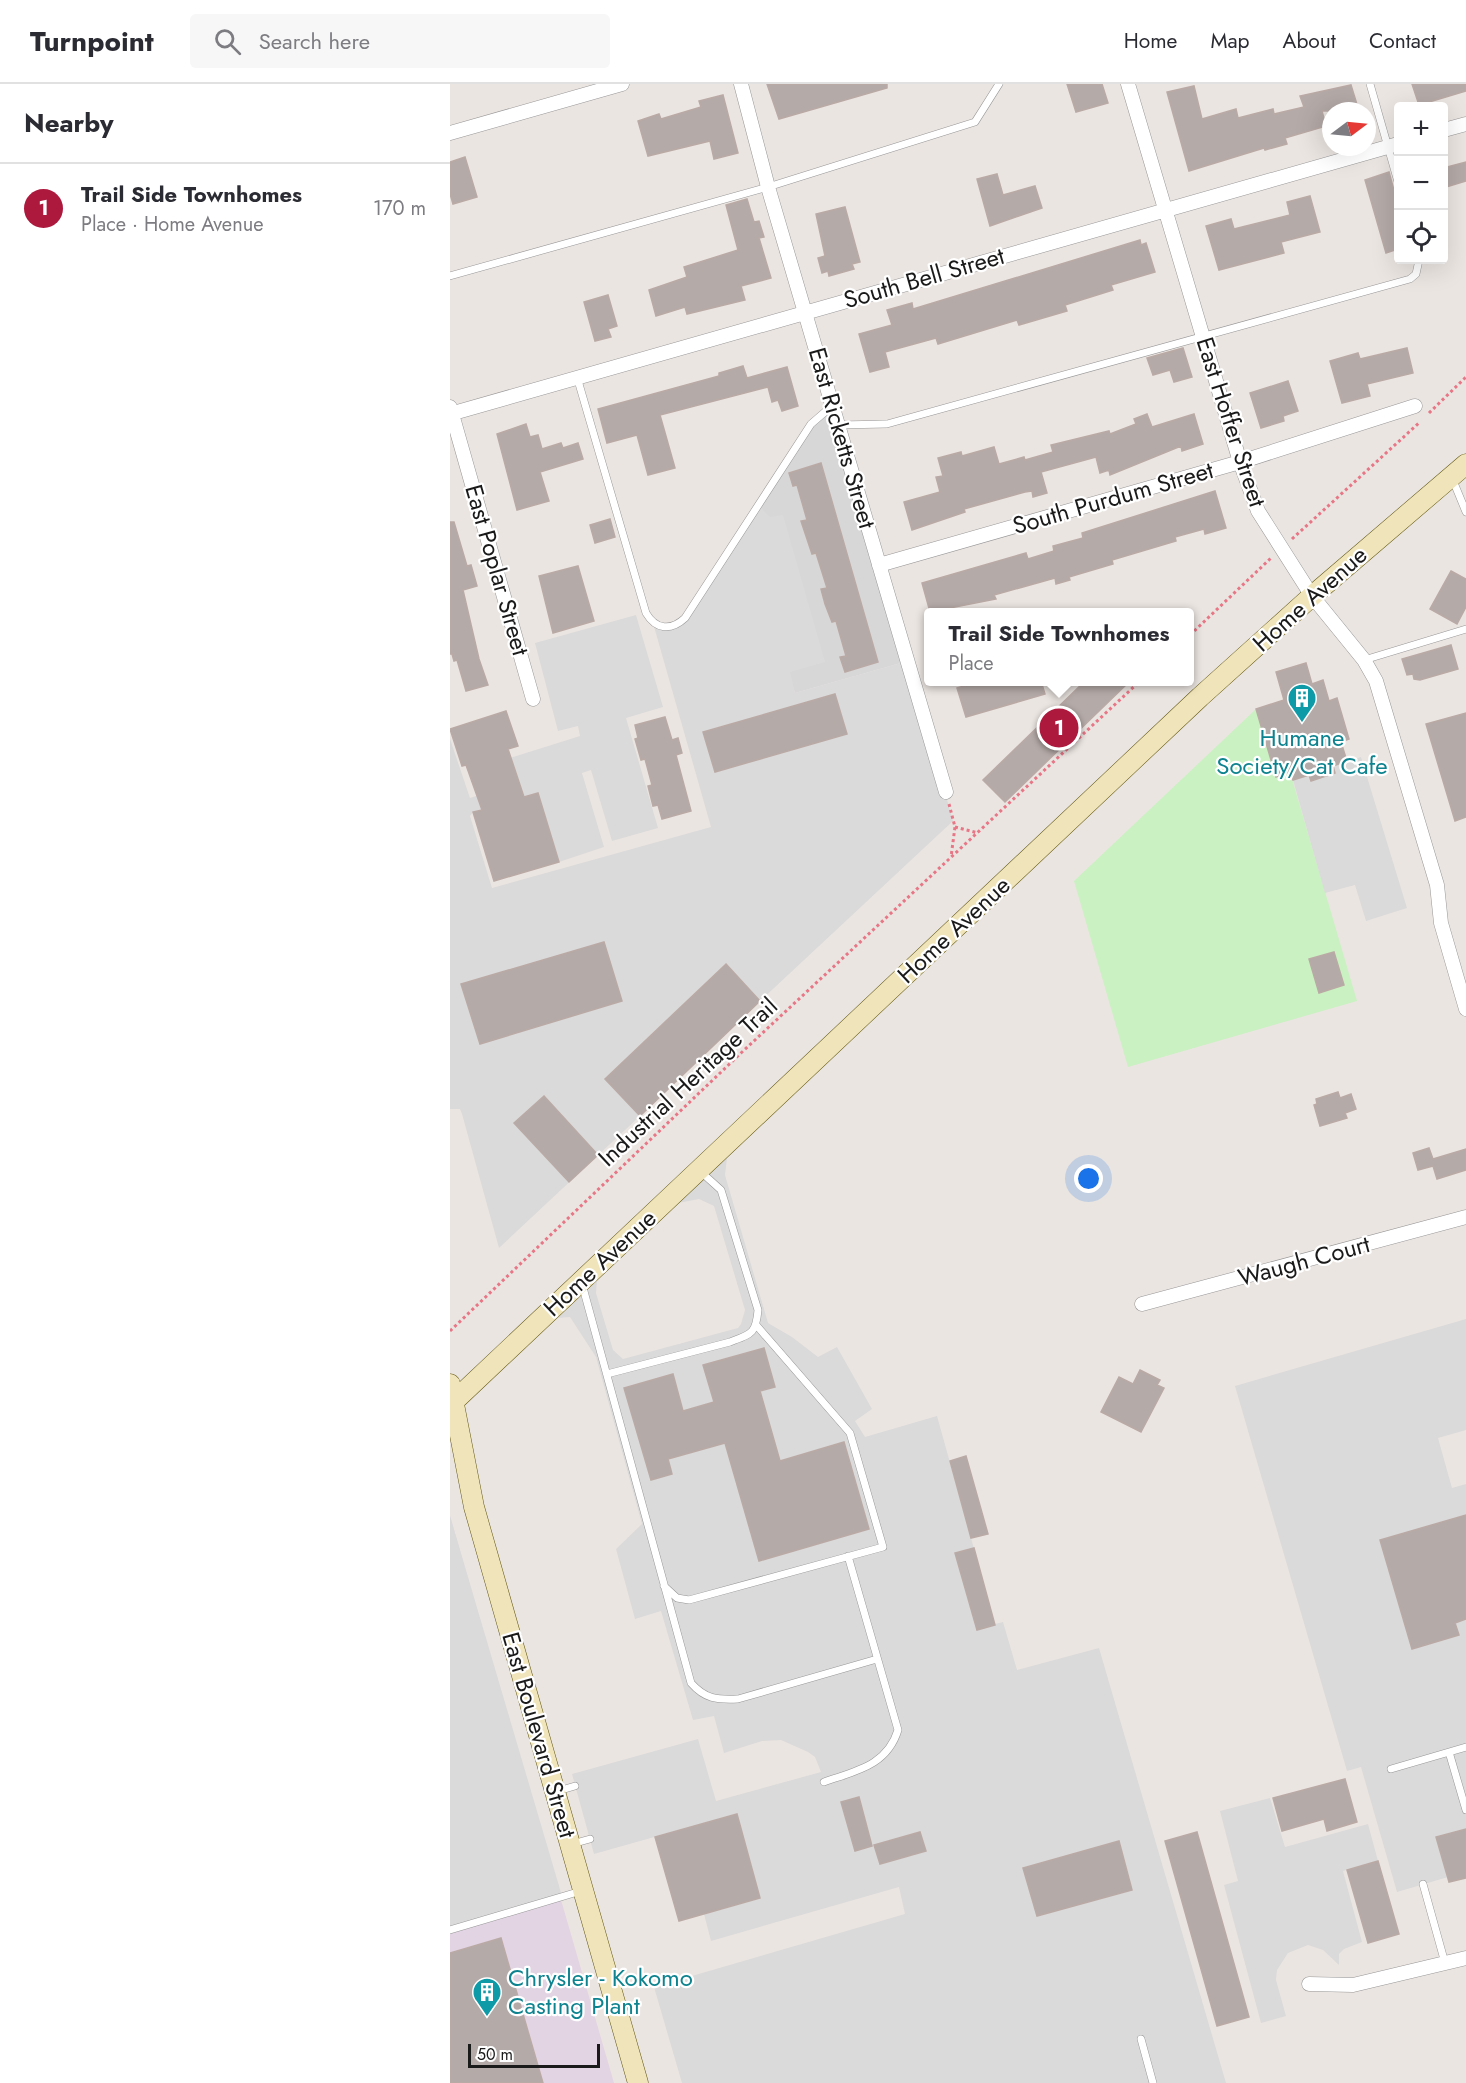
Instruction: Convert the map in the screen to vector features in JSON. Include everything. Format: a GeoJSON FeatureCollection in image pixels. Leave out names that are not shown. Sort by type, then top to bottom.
{"type":"FeatureCollection","features":[{"type":"Feature","properties":{"kind":"main road","name":"Home Avenue"},"geometry":{"type":"LineString","coordinates":[[451,1397],[581,1281],[1200,697],[1312,596],[1458,470]]}},
{"type":"Feature","properties":{"kind":"main road","name":"East Boulevard Street"},"geometry":{"type":"LineString","coordinates":[[451,1397],[474,1507],[638,2083]]}},
{"type":"Feature","properties":{"kind":"street"},"geometry":{"type":"LineString","coordinates":[[450,133],[622,84]]}},
{"type":"Feature","properties":{"kind":"street","name":"East Ricketts Street"},"geometry":{"type":"LineString","coordinates":[[741,84],[768,187],[946,792]]}},
{"type":"Feature","properties":{"kind":"street","name":"East Hoffer Street"},"geometry":{"type":"LineString","coordinates":[[1128,84],[1240,462],[1258,511],[1312,596],[1364,660],[1376,681],[1437,885],[1441,923],[1462,982],[1466,1009]]}},
{"type":"Feature","properties":{"kind":"street"},"geometry":{"type":"LineString","coordinates":[[1448,129],[1466,124]]}},
{"type":"Feature","properties":{"kind":"street","name":"South Bell Street"},"geometry":{"type":"LineString","coordinates":[[451,412],[1393,145]]}},
{"type":"Feature","properties":{"kind":"street","name":"South Purdum Street"},"geometry":{"type":"LineString","coordinates":[[879,565],[1240,462],[1415,406]]}},
{"type":"Feature","properties":{"kind":"street","name":"East Poplar Street"},"geometry":{"type":"LineString","coordinates":[[451,412],[533,699]]}},
{"type":"Feature","properties":{"kind":"street","name":"Waugh Court"},"geometry":{"type":"LineString","coordinates":[[1142,1304],[1466,1217]]}},
{"type":"Feature","properties":{"kind":"street"},"geometry":{"type":"LineString","coordinates":[[1309,1984],[1353,1985],[1466,1958]]}},
{"type":"Feature","properties":{"kind":"lane"},"geometry":{"type":"LineString","coordinates":[[450,276],[768,187],[975,122],[999,84]]}},
{"type":"Feature","properties":{"kind":"lane"},"geometry":{"type":"LineString","coordinates":[[1370,84],[1393,145]]}},
{"type":"Feature","properties":{"kind":"lane"},"geometry":{"type":"LineString","coordinates":[[839,425],[887,424],[1410,279],[1416,274],[1418,264]]}},
{"type":"Feature","properties":{"kind":"lane"},"geometry":{"type":"LineString","coordinates":[[577,377],[646,613],[653,623],[663,628],[675,625],[685,618],[811,424],[833,405]]}},
{"type":"Feature","properties":{"kind":"lane"},"geometry":{"type":"LineString","coordinates":[[1458,470],[1466,512]]}},
{"type":"Feature","properties":{"kind":"lane"},"geometry":{"type":"LineString","coordinates":[[1364,660],[1466,629]]}},
{"type":"Feature","properties":{"kind":"lane"},"geometry":{"type":"LineString","coordinates":[[607,1374],[730,1342],[749,1335],[757,1326],[758,1310],[721,1190],[699,1170]]}},
{"type":"Feature","properties":{"kind":"lane"},"geometry":{"type":"LineString","coordinates":[[581,1281],[691,1683],[701,1694],[717,1700],[738,1699],[878,1659]]}},
{"type":"Feature","properties":{"kind":"lane"},"geometry":{"type":"LineString","coordinates":[[664,1586],[677,1598],[689,1600],[883,1547],[850,1433],[757,1326]]}},
{"type":"Feature","properties":{"kind":"lane"},"geometry":{"type":"LineString","coordinates":[[824,1782],[864,1769],[884,1756],[894,1744],[898,1730],[848,1556]]}},
{"type":"Feature","properties":{"kind":"lane"},"geometry":{"type":"LineString","coordinates":[[1391,1769],[1466,1747]]}},
{"type":"Feature","properties":{"kind":"lane"},"geometry":{"type":"LineString","coordinates":[[1449,1752],[1466,1810]]}},
{"type":"Feature","properties":{"kind":"lane"},"geometry":{"type":"LineString","coordinates":[[555,1792],[575,1786]]}},
{"type":"Feature","properties":{"kind":"lane"},"geometry":{"type":"LineString","coordinates":[[570,1845],[590,1839]]}},
{"type":"Feature","properties":{"kind":"lane"},"geometry":{"type":"LineString","coordinates":[[1424,1884],[1445,1963]]}},
{"type":"Feature","properties":{"kind":"lane"},"geometry":{"type":"LineString","coordinates":[[450,1930],[583,1890]]}},
{"type":"Feature","properties":{"kind":"lane"},"geometry":{"type":"LineString","coordinates":[[1140,2039],[1153,2083]]}},
{"type":"Feature","properties":{"kind":"path"},"geometry":{"type":"LineString","coordinates":[[1194,630],[1466,377]]}},
{"type":"Feature","properties":{"kind":"path","name":"Industrial Heritage Trail"},"geometry":{"type":"LineString","coordinates":[[450,1332],[741,1053],[1134,686]]}},
{"type":"Feature","properties":{"kind":"path"},"geometry":{"type":"LineString","coordinates":[[946,792],[955,828],[951,859]]}},
{"type":"Feature","properties":{"kind":"path"},"geometry":{"type":"LineString","coordinates":[[955,828],[978,833]]}},
{"type":"Feature","properties":{"kind":"shaded area"},"geometry":{"type":"Polygon","coordinates":[[[833,405],[908,661],[795,693],[744,535],[811,424],[833,405]]]}},
{"type":"Feature","properties":{"kind":"shaded area"},"geometry":{"type":"Polygon","coordinates":[[[762,501],[762,509],[770,517],[783,515],[825,662],[790,672],[795,693],[908,661],[953,821],[760,1001],[725,964],[605,1079],[640,1116],[499,1248],[462,1114],[460,1109],[450,1109],[450,739],[470,798],[518,782],[510,758],[580,736],[578,726],[558,731],[535,643],[636,615],[663,707],[626,718],[658,828],[612,841],[591,770],[582,773],[604,847],[559,862],[538,793],[473,812],[470,816],[492,888],[711,827],[653,623],[658,626],[680,623],[762,501]]]}},
{"type":"Feature","properties":{"kind":"shaded area"},"geometry":{"type":"Polygon","coordinates":[[[1361,757],[1407,908],[1366,921],[1355,885],[1325,893],[1293,780],[1309,775],[1311,781],[1335,773],[1333,766],[1361,757]]]}},
{"type":"Feature","properties":{"kind":"shaded area"},"geometry":{"type":"Polygon","coordinates":[[[733,1149],[727,1158],[725,1175],[768,1323],[792,1337],[818,1357],[837,1347],[872,1409],[855,1421],[865,1437],[937,1416],[995,1624],[1003,1622],[1017,1670],[1099,1648],[1226,2083],[682,2083],[654,1987],[905,1914],[899,1887],[711,1941],[704,1914],[760,1898],[736,1814],[594,1854],[572,1774],[698,1739],[716,1801],[821,1772],[815,1757],[781,1740],[762,1741],[724,1753],[714,1716],[693,1720],[661,1611],[635,1619],[616,1549],[642,1524],[596,1357],[570,1317],[558,1318],[597,1281],[596,1293],[613,1350],[623,1359],[738,1328],[745,1310],[714,1206],[699,1199],[678,1203],[733,1149]]]}},
{"type":"Feature","properties":{"kind":"shaded area"},"geometry":{"type":"Polygon","coordinates":[[[1466,1319],[1466,1430],[1438,1438],[1452,1488],[1466,1484],[1466,1829],[1437,1837],[1448,1877],[1397,1892],[1361,1767],[1347,1771],[1235,1386],[1466,1319]]]}},
{"type":"Feature","properties":{"kind":"shaded area"},"geometry":{"type":"Polygon","coordinates":[[[450,1516],[614,2083],[450,2083],[450,1516]]]}},
{"type":"Feature","properties":{"kind":"shaded area"},"geometry":{"type":"Polygon","coordinates":[[[450,1516],[562,1896],[450,1930],[450,1516]]]}},
{"type":"Feature","properties":{"kind":"shaded area"},"geometry":{"type":"Polygon","coordinates":[[[1270,1798],[1285,1847],[1368,1824],[1378,1861],[1343,1871],[1362,1942],[1344,1949],[1339,1954],[1339,1965],[1323,1950],[1308,1945],[1288,1953],[1277,1970],[1276,1980],[1286,2016],[1261,2023],[1224,1885],[1238,1881],[1220,1811],[1270,1798]]]}},
{"type":"Feature","properties":{"kind":"green space"},"geometry":{"type":"Polygon","coordinates":[[[1256,709],[1276,776],[1290,772],[1357,1001],[1128,1067],[1074,881],[1256,709]]]}},
{"type":"Feature","properties":{"kind":"building"},"geometry":{"type":"Polygon","coordinates":[[[767,84],[887,84],[887,88],[779,119],[767,84]]]}},
{"type":"Feature","properties":{"kind":"building"},"geometry":{"type":"Polygon","coordinates":[[[1067,84],[1102,84],[1108,103],[1076,112],[1067,84]]]}},
{"type":"Feature","properties":{"kind":"building"},"geometry":{"type":"Polygon","coordinates":[[[1412,84],[1466,84],[1466,91],[1429,102],[1418,102],[1412,84]]]}},
{"type":"Feature","properties":{"kind":"building"},"geometry":{"type":"Polygon","coordinates":[[[1351,85],[1356,102],[1322,102],[1322,127],[1285,138],[1287,144],[1265,150],[1264,148],[1189,171],[1167,92],[1194,86],[1202,119],[1236,109],[1238,118],[1273,109],[1274,114],[1304,107],[1300,96],[1351,85]]]}},
{"type":"Feature","properties":{"kind":"building"},"geometry":{"type":"Polygon","coordinates":[[[723,95],[738,153],[714,159],[710,141],[648,156],[638,121],[659,114],[661,119],[701,107],[699,101],[723,95]]]}},
{"type":"Feature","properties":{"kind":"building"},"geometry":{"type":"Polygon","coordinates":[[[465,157],[477,197],[453,204],[450,194],[450,162],[465,157]]]}},
{"type":"Feature","properties":{"kind":"building"},"geometry":{"type":"Polygon","coordinates":[[[1466,162],[1466,181],[1448,186],[1448,167],[1466,162]]]}},
{"type":"Feature","properties":{"kind":"building"},"geometry":{"type":"Polygon","coordinates":[[[1389,172],[1394,190],[1394,250],[1386,253],[1365,180],[1389,172]]]}},
{"type":"Feature","properties":{"kind":"building"},"geometry":{"type":"Polygon","coordinates":[[[997,174],[1003,195],[1035,186],[1042,208],[990,226],[977,179],[997,174]]]}},
{"type":"Feature","properties":{"kind":"building"},"geometry":{"type":"Polygon","coordinates":[[[1310,196],[1320,232],[1281,242],[1284,253],[1219,270],[1206,226],[1231,219],[1234,229],[1290,215],[1287,202],[1310,196]]]}},
{"type":"Feature","properties":{"kind":"building"},"geometry":{"type":"Polygon","coordinates":[[[747,199],[754,222],[759,221],[764,237],[759,238],[771,278],[741,286],[745,300],[687,314],[685,307],[656,316],[649,290],[687,277],[684,267],[738,250],[726,205],[747,199]]]}},
{"type":"Feature","properties":{"kind":"building"},"geometry":{"type":"Polygon","coordinates":[[[845,207],[860,262],[852,264],[854,269],[829,276],[828,271],[822,273],[818,258],[825,256],[816,214],[845,207]]]}},
{"type":"Feature","properties":{"kind":"building"},"geometry":{"type":"Polygon","coordinates":[[[1140,240],[1141,245],[1146,243],[1155,272],[1111,285],[1113,290],[1065,305],[1067,311],[1019,325],[1017,320],[938,344],[936,338],[885,352],[889,367],[870,372],[859,334],[892,325],[887,310],[912,303],[913,309],[1140,240]]]}},
{"type":"Feature","properties":{"kind":"building"},"geometry":{"type":"Polygon","coordinates":[[[608,295],[617,326],[608,329],[611,337],[595,341],[584,302],[608,295]]]}},
{"type":"Feature","properties":{"kind":"building"},"geometry":{"type":"Polygon","coordinates":[[[1183,348],[1192,377],[1174,382],[1170,370],[1153,375],[1147,358],[1183,348]]]}},
{"type":"Feature","properties":{"kind":"building"},"geometry":{"type":"Polygon","coordinates":[[[1407,348],[1413,373],[1367,384],[1370,396],[1342,403],[1330,361],[1358,353],[1360,359],[1407,348]]]}},
{"type":"Feature","properties":{"kind":"building"},"geometry":{"type":"Polygon","coordinates":[[[743,366],[747,378],[787,367],[798,406],[782,411],[778,400],[772,402],[768,387],[660,415],[675,468],[648,475],[637,435],[607,443],[598,409],[719,376],[719,373],[743,366]]]}},
{"type":"Feature","properties":{"kind":"building"},"geometry":{"type":"Polygon","coordinates":[[[1288,381],[1298,411],[1283,416],[1284,421],[1261,428],[1250,393],[1288,381]]]}},
{"type":"Feature","properties":{"kind":"building"},"geometry":{"type":"Polygon","coordinates":[[[1147,414],[1152,427],[1194,414],[1203,444],[1182,451],[1181,446],[1110,475],[1109,470],[1100,473],[1096,457],[1041,472],[1047,493],[1033,497],[1032,491],[1025,492],[964,509],[965,512],[912,530],[904,502],[940,492],[936,477],[943,476],[938,458],[961,452],[962,456],[994,447],[999,464],[1024,457],[1025,460],[1053,452],[1051,445],[1109,431],[1110,434],[1136,424],[1134,419],[1147,414]]]}},
{"type":"Feature","properties":{"kind":"building"},"geometry":{"type":"Polygon","coordinates":[[[526,424],[530,437],[538,435],[542,449],[561,443],[563,448],[578,443],[583,459],[540,472],[549,501],[517,510],[497,434],[526,424]]]}},
{"type":"Feature","properties":{"kind":"building"},"geometry":{"type":"Polygon","coordinates":[[[821,463],[878,662],[845,672],[840,657],[846,656],[836,621],[832,622],[821,589],[827,588],[816,553],[812,554],[801,521],[807,520],[797,485],[793,486],[789,473],[821,463]]]}},
{"type":"Feature","properties":{"kind":"building"},"geometry":{"type":"Polygon","coordinates":[[[1215,491],[1226,528],[1205,534],[1204,529],[1175,537],[1176,541],[1112,560],[1113,564],[1069,577],[1070,580],[1056,584],[1055,578],[994,595],[996,599],[950,608],[929,608],[922,583],[1026,553],[1028,559],[1054,551],[1053,546],[1083,538],[1082,533],[1215,491]]]}},
{"type":"Feature","properties":{"kind":"building"},"geometry":{"type":"Polygon","coordinates":[[[610,519],[615,537],[595,543],[590,525],[610,519]]]}},
{"type":"Feature","properties":{"kind":"building"},"geometry":{"type":"Polygon","coordinates":[[[450,522],[454,522],[467,566],[471,565],[477,586],[463,590],[479,659],[488,685],[466,691],[457,660],[454,661],[450,654],[450,522]]]}},
{"type":"Feature","properties":{"kind":"building"},"geometry":{"type":"Polygon","coordinates":[[[578,566],[594,621],[553,633],[539,576],[578,566]]]}},
{"type":"Feature","properties":{"kind":"building"},"geometry":{"type":"Polygon","coordinates":[[[1451,571],[1466,579],[1466,607],[1457,624],[1430,609],[1451,571]]]}},
{"type":"Feature","properties":{"kind":"building"},"geometry":{"type":"Polygon","coordinates":[[[1451,645],[1458,669],[1420,680],[1414,679],[1413,674],[1407,675],[1402,659],[1451,645]]]}},
{"type":"Feature","properties":{"kind":"building","name":"Humane Society/Cat Cafe"},"geometry":{"type":"Polygon","coordinates":[[[1306,663],[1312,684],[1323,680],[1329,701],[1337,698],[1349,739],[1341,742],[1347,761],[1333,766],[1335,773],[1311,781],[1309,775],[1293,780],[1290,772],[1276,777],[1256,709],[1284,700],[1276,672],[1306,663]]]}},
{"type":"Feature","properties":{"kind":"building"},"geometry":{"type":"Polygon","coordinates":[[[964,686],[1043,686],[1045,694],[966,717],[957,688],[964,686]]]}},
{"type":"Feature","properties":{"kind":"building"},"geometry":{"type":"Polygon","coordinates":[[[1080,686],[1125,686],[1005,802],[983,780],[1080,686]]]}},
{"type":"Feature","properties":{"kind":"building"},"geometry":{"type":"Polygon","coordinates":[[[835,694],[847,734],[715,772],[703,732],[835,694]]]}},
{"type":"Feature","properties":{"kind":"building"},"geometry":{"type":"Polygon","coordinates":[[[506,711],[518,746],[508,749],[524,797],[538,793],[559,862],[494,881],[473,812],[482,810],[466,765],[462,766],[450,729],[506,711]]]}},
{"type":"Feature","properties":{"kind":"building"},"geometry":{"type":"Polygon","coordinates":[[[1466,713],[1466,817],[1455,821],[1426,724],[1466,713]]]}},
{"type":"Feature","properties":{"kind":"building"},"geometry":{"type":"Polygon","coordinates":[[[665,717],[672,740],[678,738],[682,753],[676,755],[691,811],[662,819],[658,805],[653,806],[648,786],[652,785],[645,759],[641,760],[635,739],[638,738],[635,725],[665,717]]]}},
{"type":"Feature","properties":{"kind":"building"},"geometry":{"type":"Polygon","coordinates":[[[604,942],[622,1001],[480,1044],[461,984],[604,942]]]}},
{"type":"Feature","properties":{"kind":"building"},"geometry":{"type":"Polygon","coordinates":[[[1334,952],[1344,985],[1319,993],[1309,959],[1334,952]]]}},
{"type":"Feature","properties":{"kind":"building"},"geometry":{"type":"Polygon","coordinates":[[[726,964],[760,1001],[640,1116],[605,1079],[726,964]]]}},
{"type":"Feature","properties":{"kind":"building"},"geometry":{"type":"Polygon","coordinates":[[[1338,1092],[1340,1098],[1351,1094],[1356,1109],[1345,1113],[1347,1118],[1320,1126],[1314,1105],[1317,1104],[1316,1099],[1338,1092]]]}},
{"type":"Feature","properties":{"kind":"building"},"geometry":{"type":"Polygon","coordinates":[[[544,1096],[598,1155],[569,1182],[514,1123],[544,1096]]]}},
{"type":"Feature","properties":{"kind":"building"},"geometry":{"type":"Polygon","coordinates":[[[1429,1148],[1433,1159],[1466,1149],[1466,1170],[1437,1179],[1433,1166],[1418,1170],[1413,1153],[1429,1148]]]}},
{"type":"Feature","properties":{"kind":"building"},"geometry":{"type":"Polygon","coordinates":[[[764,1348],[775,1387],[760,1391],[780,1461],[844,1442],[869,1529],[759,1561],[725,1443],[668,1459],[672,1474],[651,1480],[624,1388],[673,1374],[683,1411],[714,1402],[703,1365],[764,1348]]]}},
{"type":"Feature","properties":{"kind":"building"},"geometry":{"type":"Polygon","coordinates":[[[1140,1370],[1160,1380],[1157,1385],[1164,1388],[1141,1432],[1101,1412],[1119,1377],[1133,1384],[1140,1370]]]}},
{"type":"Feature","properties":{"kind":"building"},"geometry":{"type":"Polygon","coordinates":[[[966,1456],[988,1534],[971,1538],[950,1461],[966,1456]]]}},
{"type":"Feature","properties":{"kind":"building"},"geometry":{"type":"Polygon","coordinates":[[[1466,1515],[1466,1619],[1455,1623],[1459,1635],[1412,1649],[1380,1540],[1466,1515]]]}},
{"type":"Feature","properties":{"kind":"building"},"geometry":{"type":"Polygon","coordinates":[[[974,1548],[995,1625],[977,1630],[955,1553],[974,1548]]]}},
{"type":"Feature","properties":{"kind":"building"},"geometry":{"type":"Polygon","coordinates":[[[1345,1779],[1357,1822],[1327,1831],[1324,1819],[1282,1831],[1273,1798],[1345,1779]]]}},
{"type":"Feature","properties":{"kind":"building"},"geometry":{"type":"Polygon","coordinates":[[[859,1797],[872,1846],[855,1851],[841,1802],[859,1797]]]}},
{"type":"Feature","properties":{"kind":"building"},"geometry":{"type":"Polygon","coordinates":[[[737,1814],[760,1898],[679,1921],[655,1837],[737,1814]]]}},
{"type":"Feature","properties":{"kind":"building"},"geometry":{"type":"Polygon","coordinates":[[[1466,1829],[1466,1878],[1449,1882],[1436,1837],[1466,1829]]]}},
{"type":"Feature","properties":{"kind":"building"},"geometry":{"type":"Polygon","coordinates":[[[920,1832],[926,1851],[880,1864],[874,1845],[920,1832]]]}},
{"type":"Feature","properties":{"kind":"building"},"geometry":{"type":"Polygon","coordinates":[[[1197,1832],[1249,2017],[1217,2026],[1165,1841],[1197,1832]]]}},
{"type":"Feature","properties":{"kind":"building"},"geometry":{"type":"Polygon","coordinates":[[[1119,1841],[1132,1890],[1037,1916],[1023,1868],[1119,1841]]]}},
{"type":"Feature","properties":{"kind":"building"},"geometry":{"type":"Polygon","coordinates":[[[1378,1861],[1399,1934],[1368,1943],[1347,1870],[1378,1861]]]}},
{"type":"Feature","properties":{"kind":"building","name":"Chrysler - Kokomo Casting Plant"},"geometry":{"type":"Polygon","coordinates":[[[501,1938],[543,2083],[450,2083],[450,1953],[501,1938]]]}},
{"type":"Feature","properties":{"kind":"place","name":"Humane Society/Cat Cafe"},"geometry":{"type":"Point","coordinates":[1302,724]}},
{"type":"Feature","properties":{"kind":"place","name":"Trail Side Townhomes"},"geometry":{"type":"Point","coordinates":[1059,728]}},
{"type":"Feature","properties":{"kind":"place","name":"Chrysler - Kokomo Casting Plant"},"geometry":{"type":"Point","coordinates":[487,2018]}}]}
